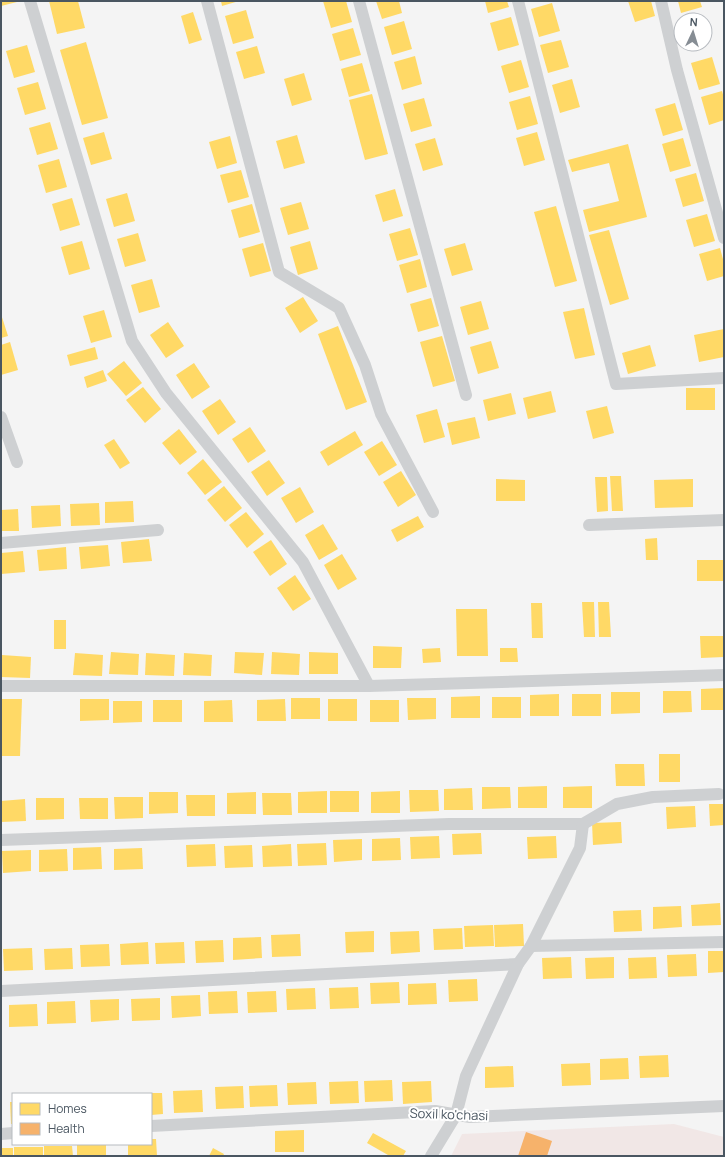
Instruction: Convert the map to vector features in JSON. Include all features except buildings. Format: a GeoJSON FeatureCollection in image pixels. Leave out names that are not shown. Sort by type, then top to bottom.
{"type":"FeatureCollection","features":[{"type":"Feature","properties":{"kind":"street"},"geometry":{"type":"LineString","coordinates":[[30,1],[132,341],[166,393],[302,562],[369,686]]}},
{"type":"Feature","properties":{"kind":"street"},"geometry":{"type":"LineString","coordinates":[[207,1],[279,272],[339,308],[365,365],[381,414],[433,512]]}},
{"type":"Feature","properties":{"kind":"street"},"geometry":{"type":"LineString","coordinates":[[359,1],[466,395]]}},
{"type":"Feature","properties":{"kind":"street"},"geometry":{"type":"LineString","coordinates":[[518,1],[616,384],[724,378]]}},
{"type":"Feature","properties":{"kind":"street"},"geometry":{"type":"LineString","coordinates":[[661,1],[678,70],[724,238]]}},
{"type":"Feature","properties":{"kind":"street"},"geometry":{"type":"LineString","coordinates":[[1,417],[17,462]]}},
{"type":"Feature","properties":{"kind":"street"},"geometry":{"type":"LineString","coordinates":[[589,525],[724,520]]}},
{"type":"Feature","properties":{"kind":"street"},"geometry":{"type":"LineString","coordinates":[[1,543],[158,530]]}},
{"type":"Feature","properties":{"kind":"street"},"geometry":{"type":"LineString","coordinates":[[1,686],[369,686],[724,675]]}},
{"type":"Feature","properties":{"kind":"street"},"geometry":{"type":"LineString","coordinates":[[1,840],[449,824],[583,824],[617,804],[653,797],[719,794]]}},
{"type":"Feature","properties":{"kind":"street"},"geometry":{"type":"LineString","coordinates":[[431,1156],[456,1115],[466,1076],[518,964],[531,946],[580,848],[583,824]]}},
{"type":"Feature","properties":{"kind":"street"},"geometry":{"type":"LineString","coordinates":[[531,946],[724,942]]}},
{"type":"Feature","properties":{"kind":"street"},"geometry":{"type":"LineString","coordinates":[[1,991],[518,964]]}},
{"type":"Feature","properties":{"kind":"street","name":"Soxil ko'chasi"},"geometry":{"type":"LineString","coordinates":[[152,1126],[435,1111],[470,1117],[724,1106]]}},
{"type":"Feature","properties":{"kind":"street"},"geometry":{"type":"LineString","coordinates":[[1,1134],[12,1133]]}},
{"type":"Feature","properties":{"kind":"shaded area"},"geometry":{"type":"Polygon","coordinates":[[[674,1124],[724,1137],[724,1156],[451,1156],[462,1134],[674,1124]]]}}]}
